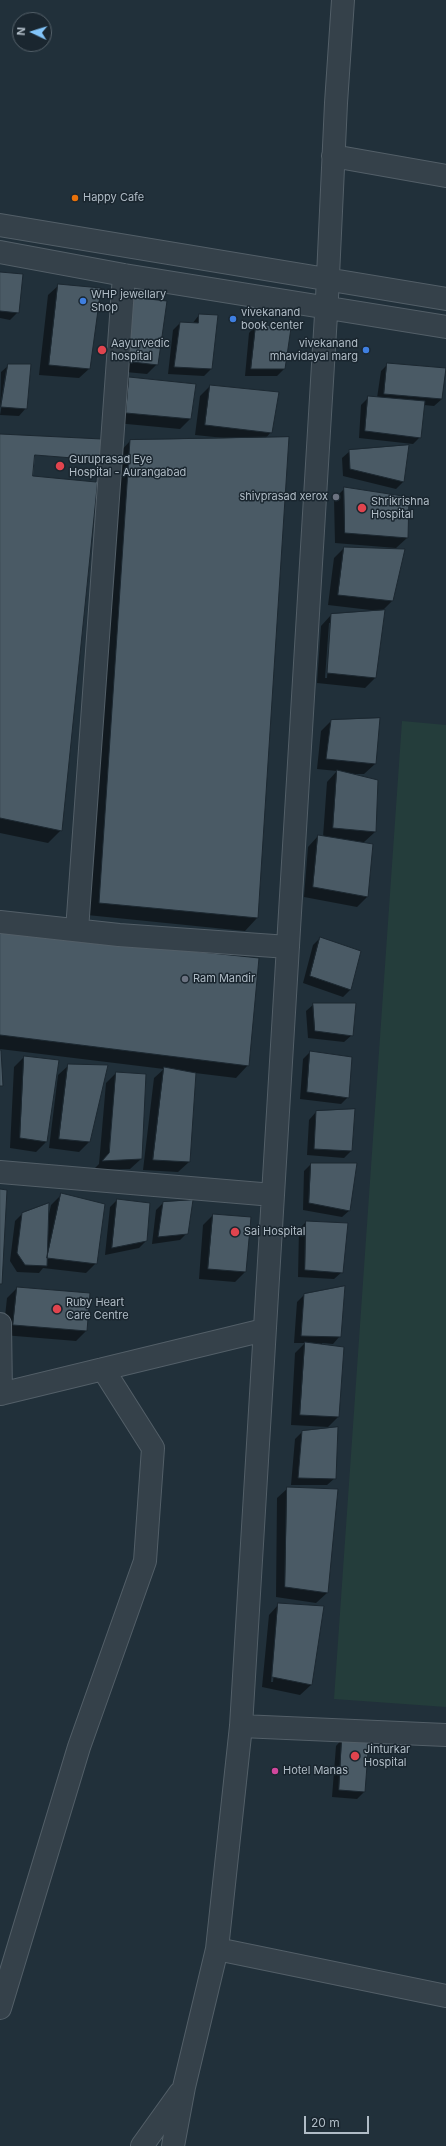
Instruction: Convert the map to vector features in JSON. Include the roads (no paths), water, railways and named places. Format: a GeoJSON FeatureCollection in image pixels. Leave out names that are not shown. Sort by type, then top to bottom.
{"type":"FeatureCollection","features":[{"type":"Feature","properties":{"kind":"street"},"geometry":{"type":"LineString","coordinates":[[173,2146],[184,2087],[217,1949],[241,1726],[328,280],[342,0]]}},
{"type":"Feature","properties":{"kind":"street"},"geometry":{"type":"LineString","coordinates":[[333,156],[446,176]]}},
{"type":"Feature","properties":{"kind":"street"},"geometry":{"type":"LineString","coordinates":[[0,225],[446,299]]}},
{"type":"Feature","properties":{"kind":"street"},"geometry":{"type":"LineString","coordinates":[[0,252],[124,275],[326,309],[446,327]]}},
{"type":"Feature","properties":{"kind":"street"},"geometry":{"type":"LineString","coordinates":[[77,930],[124,275]]}},
{"type":"Feature","properties":{"kind":"street"},"geometry":{"type":"LineString","coordinates":[[0,922],[119,935],[288,947]]}},
{"type":"Feature","properties":{"kind":"street"},"geometry":{"type":"LineString","coordinates":[[0,1172],[273,1195]]}},
{"type":"Feature","properties":{"kind":"street"},"geometry":{"type":"LineString","coordinates":[[0,1324],[0,1394],[264,1330]]}},
{"type":"Feature","properties":{"kind":"street"},"geometry":{"type":"LineString","coordinates":[[0,2008],[79,1747],[145,1560],[153,1448],[103,1369]]}},
{"type":"Feature","properties":{"kind":"street"},"geometry":{"type":"LineString","coordinates":[[241,1726],[446,1735]]}},
{"type":"Feature","properties":{"kind":"street"},"geometry":{"type":"LineString","coordinates":[[217,1949],[446,1996]]}},
{"type":"Feature","properties":{"kind":"street"},"geometry":{"type":"LineString","coordinates":[[142,2146],[184,2087]]}},
{"type":"Feature","properties":{"kind":"place","name":"Happy Cafe"},"geometry":{"type":"Point","coordinates":[75,198]}},
{"type":"Feature","properties":{"kind":"place","name":"WHP jewellary Shop"},"geometry":{"type":"Point","coordinates":[83,301]}},
{"type":"Feature","properties":{"kind":"place","name":"vivekanand book center"},"geometry":{"type":"Point","coordinates":[233,319]}},
{"type":"Feature","properties":{"kind":"place","name":"Aayurvedic hospital"},"geometry":{"type":"Point","coordinates":[102,350]}},
{"type":"Feature","properties":{"kind":"place","name":"vivekanand mhavidayal marg"},"geometry":{"type":"Point","coordinates":[366,350]}},
{"type":"Feature","properties":{"kind":"place","name":"Guruprasad Eye Hospital - Aurangabad"},"geometry":{"type":"Point","coordinates":[60,466]}},
{"type":"Feature","properties":{"kind":"place","name":"shivprasad xerox"},"geometry":{"type":"Point","coordinates":[336,497]}},
{"type":"Feature","properties":{"kind":"place","name":"Shrikrishna Hospital"},"geometry":{"type":"Point","coordinates":[362,508]}},
{"type":"Feature","properties":{"kind":"place","name":"Ram Mandir"},"geometry":{"type":"Point","coordinates":[185,979]}},
{"type":"Feature","properties":{"kind":"place","name":"Sai Hospital"},"geometry":{"type":"Point","coordinates":[235,1232]}},
{"type":"Feature","properties":{"kind":"place","name":"Ruby Heart Care Centre"},"geometry":{"type":"Point","coordinates":[57,1309]}},
{"type":"Feature","properties":{"kind":"place","name":"Jinturkar Hospital"},"geometry":{"type":"Point","coordinates":[355,1756]}},
{"type":"Feature","properties":{"kind":"place","name":"Hotel Manas"},"geometry":{"type":"Point","coordinates":[275,1771]}}]}
